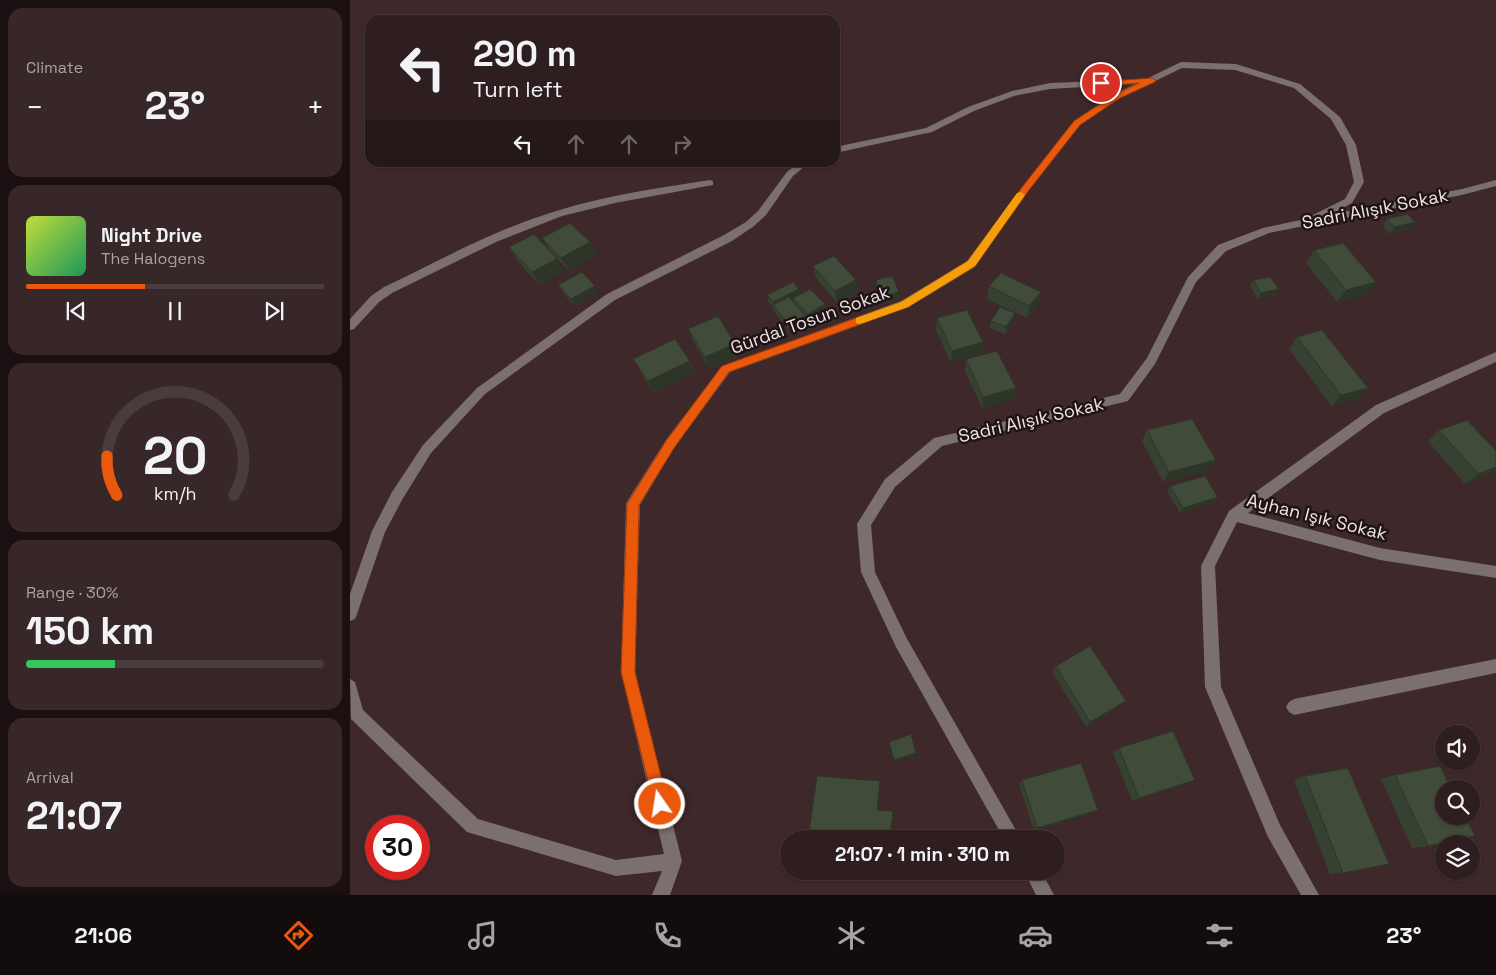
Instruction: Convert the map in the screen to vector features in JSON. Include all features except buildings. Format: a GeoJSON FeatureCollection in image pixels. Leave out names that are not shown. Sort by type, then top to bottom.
{"type":"FeatureCollection","features":[{"type":"Feature","properties":{"kind":"street","name":"Gürdal Tosun Sokak"},"geometry":{"type":"LineString","coordinates":[[674,861],[628,672],[633,504],[670,444],[726,369],[905,304],[972,264],[1026,188],[1077,123],[1117,96],[1181,65],[1236,67],[1297,86],[1335,117],[1350,144],[1358,182],[1349,200],[1308,222]]}},
{"type":"Feature","properties":{"kind":"street"},"geometry":{"type":"LineString","coordinates":[[840,149],[929,130],[971,109],[1012,94],[1050,86],[1152,80]]}},
{"type":"Feature","properties":{"kind":"street"},"geometry":{"type":"LineString","coordinates":[[350,614],[379,531],[397,496],[427,449],[481,391],[610,297],[728,238],[750,224],[762,213],[790,174],[799,167]]}},
{"type":"Feature","properties":{"kind":"street"},"geometry":{"type":"LineString","coordinates":[[350,326],[388,290],[520,229],[556,215],[598,203],[710,183]]}},
{"type":"Feature","properties":{"kind":"street","name":"Sadri Alışık Sokak"},"geometry":{"type":"LineString","coordinates":[[1008,830],[901,642],[868,572],[864,524],[890,482],[938,442],[1124,398],[1151,361],[1192,280],[1222,248],[1267,230],[1462,192],[1496,183]]}},
{"type":"Feature","properties":{"kind":"street"},"geometry":{"type":"LineString","coordinates":[[1234,515],[1380,409],[1496,357]]}},
{"type":"Feature","properties":{"kind":"street","name":"Ayhan Işık Sokak"},"geometry":{"type":"LineString","coordinates":[[1310,895],[1274,831],[1213,687],[1208,566],[1234,515],[1380,554],[1496,572]]}},
{"type":"Feature","properties":{"kind":"street"},"geometry":{"type":"LineString","coordinates":[[1294,707],[1496,666]]}},
{"type":"Feature","properties":{"kind":"street"},"geometry":{"type":"LineString","coordinates":[[350,687],[356,714],[473,826],[616,868],[674,861],[661,895]]}},
{"type":"Feature","properties":{"kind":"street"},"geometry":{"type":"LineString","coordinates":[[1037,880],[1045,895]]}},
{"type":"Feature","properties":{"kind":"slow traffic"},"geometry":{"type":"LineString","coordinates":[[860,321],[905,304],[972,264],[1021,195]]}},
{"type":"Feature","properties":{"kind":"route"},"geometry":{"type":"LineString","coordinates":[[660,804],[628,672],[633,504],[670,444],[726,369],[905,304],[972,264],[1026,188],[1077,123],[1117,96],[1152,80],[1101,83]]}}]}
